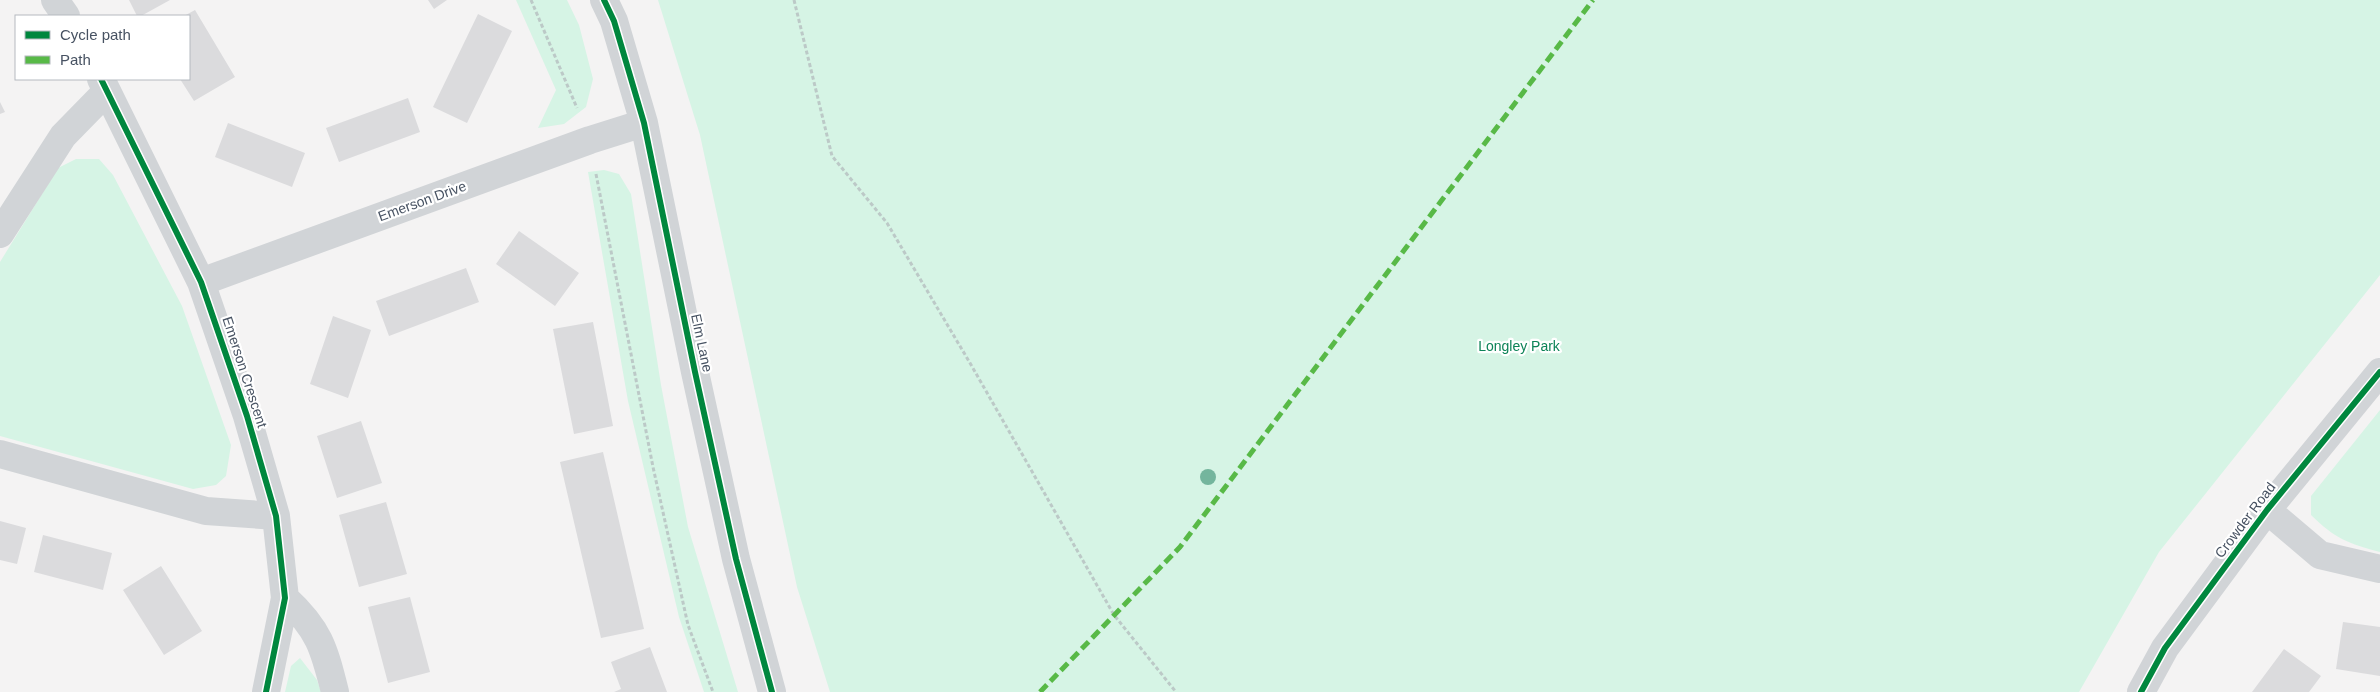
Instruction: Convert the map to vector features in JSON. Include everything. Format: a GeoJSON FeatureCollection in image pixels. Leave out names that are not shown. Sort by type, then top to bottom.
{"type":"FeatureCollection","features":[{"type":"Feature","properties":{"kind":"street"},"geometry":{"type":"LineString","coordinates":[[55,0],[65,15]]}},
{"type":"Feature","properties":{"kind":"street","name":"Elm Lane"},"geometry":{"type":"LineString","coordinates":[[604,0],[614,21],[644,123],[695,372],[736,559],[772,692]]}},
{"type":"Feature","properties":{"kind":"street","name":"Emerson Crescent"},"geometry":{"type":"LineString","coordinates":[[0,234],[63,136],[104,85],[201,282],[248,416],[276,516],[284,598],[266,692]]}},
{"type":"Feature","properties":{"kind":"street","name":"Emerson Drive"},"geometry":{"type":"LineString","coordinates":[[201,282],[590,140],[644,123]]}},
{"type":"Feature","properties":{"kind":"street","name":"Crowder Road"},"geometry":{"type":"LineString","coordinates":[[2141,692],[2165,648],[2267,510],[2380,372]]}},
{"type":"Feature","properties":{"kind":"street"},"geometry":{"type":"LineString","coordinates":[[0,454],[206,510],[276,516]]}},
{"type":"Feature","properties":{"kind":"street","name":"Crowder Road"},"geometry":{"type":"LineString","coordinates":[[2267,510],[2320,555],[2380,569]]}},
{"type":"Feature","properties":{"kind":"street"},"geometry":{"type":"LineString","coordinates":[[284,598],[304,616],[317,635],[335,692]]}},
{"type":"Feature","properties":{"kind":"path"},"geometry":{"type":"LineString","coordinates":[[532,0],[590,140],[655,476],[688,625],[712,692]]}},
{"type":"Feature","properties":{"kind":"path"},"geometry":{"type":"LineString","coordinates":[[794,0],[832,156],[887,223],[970,362],[1114,616],[1176,692]]}},
{"type":"Feature","properties":{"kind":"green space"},"geometry":{"type":"Polygon","coordinates":[[[516,0],[567,0],[579,25],[593,79],[586,107],[564,124],[538,128],[556,90],[516,0]]]}},
{"type":"Feature","properties":{"kind":"green space","name":"Longley Park"},"geometry":{"type":"Polygon","coordinates":[[[658,0],[2380,0],[2380,275],[2159,552],[2079,692],[830,692],[797,587],[700,135],[658,0]]]}},
{"type":"Feature","properties":{"kind":"green space"},"geometry":{"type":"Polygon","coordinates":[[[76,159],[99,159],[113,175],[182,306],[231,445],[226,476],[216,485],[193,489],[0,436],[0,262],[58,168],[76,159]]]}},
{"type":"Feature","properties":{"kind":"green space"},"geometry":{"type":"Polygon","coordinates":[[[604,170],[619,174],[631,194],[661,385],[688,527],[738,692],[704,692],[679,617],[628,401],[588,172],[604,170]]]}},
{"type":"Feature","properties":{"kind":"green space"},"geometry":{"type":"Polygon","coordinates":[[[2380,410],[2380,552],[2351,543],[2327,529],[2311,515],[2311,496],[2380,410]]]}},
{"type":"Feature","properties":{"kind":"green space"},"geometry":{"type":"Polygon","coordinates":[[[300,658],[317,680],[321,692],[285,692],[291,666],[300,658]]]}},
{"type":"Feature","properties":{"kind":"building"},"geometry":{"type":"Polygon","coordinates":[[[129,0],[170,0],[143,15],[136,15],[129,0]]]}},
{"type":"Feature","properties":{"kind":"building"},"geometry":{"type":"Polygon","coordinates":[[[428,0],[447,0],[434,9],[428,0]]]}},
{"type":"Feature","properties":{"kind":"building"},"geometry":{"type":"Polygon","coordinates":[[[195,10],[235,77],[194,101],[181,80],[190,80],[190,15],[186,15],[195,10]]]}},
{"type":"Feature","properties":{"kind":"building"},"geometry":{"type":"Polygon","coordinates":[[[478,14],[512,31],[467,123],[433,107],[478,14]]]}},
{"type":"Feature","properties":{"kind":"building"},"geometry":{"type":"Polygon","coordinates":[[[408,98],[420,132],[339,162],[326,128],[408,98]]]}},
{"type":"Feature","properties":{"kind":"building"},"geometry":{"type":"Polygon","coordinates":[[[0,102],[5,112],[0,114],[0,102]]]}},
{"type":"Feature","properties":{"kind":"building"},"geometry":{"type":"Polygon","coordinates":[[[228,123],[305,153],[292,187],[215,157],[228,123]]]}},
{"type":"Feature","properties":{"kind":"building"},"geometry":{"type":"Polygon","coordinates":[[[519,231],[579,273],[555,306],[496,264],[519,231]]]}},
{"type":"Feature","properties":{"kind":"building"},"geometry":{"type":"Polygon","coordinates":[[[466,268],[479,302],[389,336],[376,301],[466,268]]]}},
{"type":"Feature","properties":{"kind":"building"},"geometry":{"type":"Polygon","coordinates":[[[333,316],[371,330],[348,398],[310,384],[333,316]]]}},
{"type":"Feature","properties":{"kind":"building"},"geometry":{"type":"Polygon","coordinates":[[[593,322],[613,426],[574,434],[553,329],[593,322]]]}},
{"type":"Feature","properties":{"kind":"building"},"geometry":{"type":"Polygon","coordinates":[[[361,421],[382,483],[337,498],[317,436],[361,421]]]}},
{"type":"Feature","properties":{"kind":"building"},"geometry":{"type":"Polygon","coordinates":[[[603,452],[644,629],[601,638],[560,462],[603,452]]]}},
{"type":"Feature","properties":{"kind":"building"},"geometry":{"type":"Polygon","coordinates":[[[386,502],[407,574],[359,587],[339,515],[386,502]]]}},
{"type":"Feature","properties":{"kind":"building"},"geometry":{"type":"Polygon","coordinates":[[[0,521],[26,528],[17,564],[0,560],[0,521]]]}},
{"type":"Feature","properties":{"kind":"building"},"geometry":{"type":"Polygon","coordinates":[[[43,535],[112,553],[103,590],[34,572],[43,535]]]}},
{"type":"Feature","properties":{"kind":"building"},"geometry":{"type":"Polygon","coordinates":[[[161,566],[202,631],[164,655],[123,590],[161,566]]]}},
{"type":"Feature","properties":{"kind":"building"},"geometry":{"type":"Polygon","coordinates":[[[410,597],[430,672],[388,683],[368,607],[410,597]]]}},
{"type":"Feature","properties":{"kind":"building"},"geometry":{"type":"Polygon","coordinates":[[[2343,622],[2380,627],[2380,676],[2336,669],[2343,622]]]}},
{"type":"Feature","properties":{"kind":"building"},"geometry":{"type":"Polygon","coordinates":[[[650,647],[667,692],[614,692],[621,689],[611,662],[650,647]]]}},
{"type":"Feature","properties":{"kind":"building"},"geometry":{"type":"Polygon","coordinates":[[[2284,649],[2321,676],[2309,692],[2252,692],[2284,649]]]}},
{"type":"Feature","properties":{"kind":"marked path"},"geometry":{"type":"LineString","coordinates":[[1040,692],[1180,547],[1593,0]]}},
{"type":"Feature","properties":{"kind":"cycle path"},"geometry":{"type":"LineString","coordinates":[[604,0],[614,21],[644,123],[695,372],[736,559],[772,692]]}},
{"type":"Feature","properties":{"kind":"cycle path"},"geometry":{"type":"LineString","coordinates":[[101,80],[201,282],[247,416],[276,516],[285,598],[266,692]]}},
{"type":"Feature","properties":{"kind":"cycle path"},"geometry":{"type":"LineString","coordinates":[[2141,692],[2165,648],[2267,510],[2380,372]]}}]}
